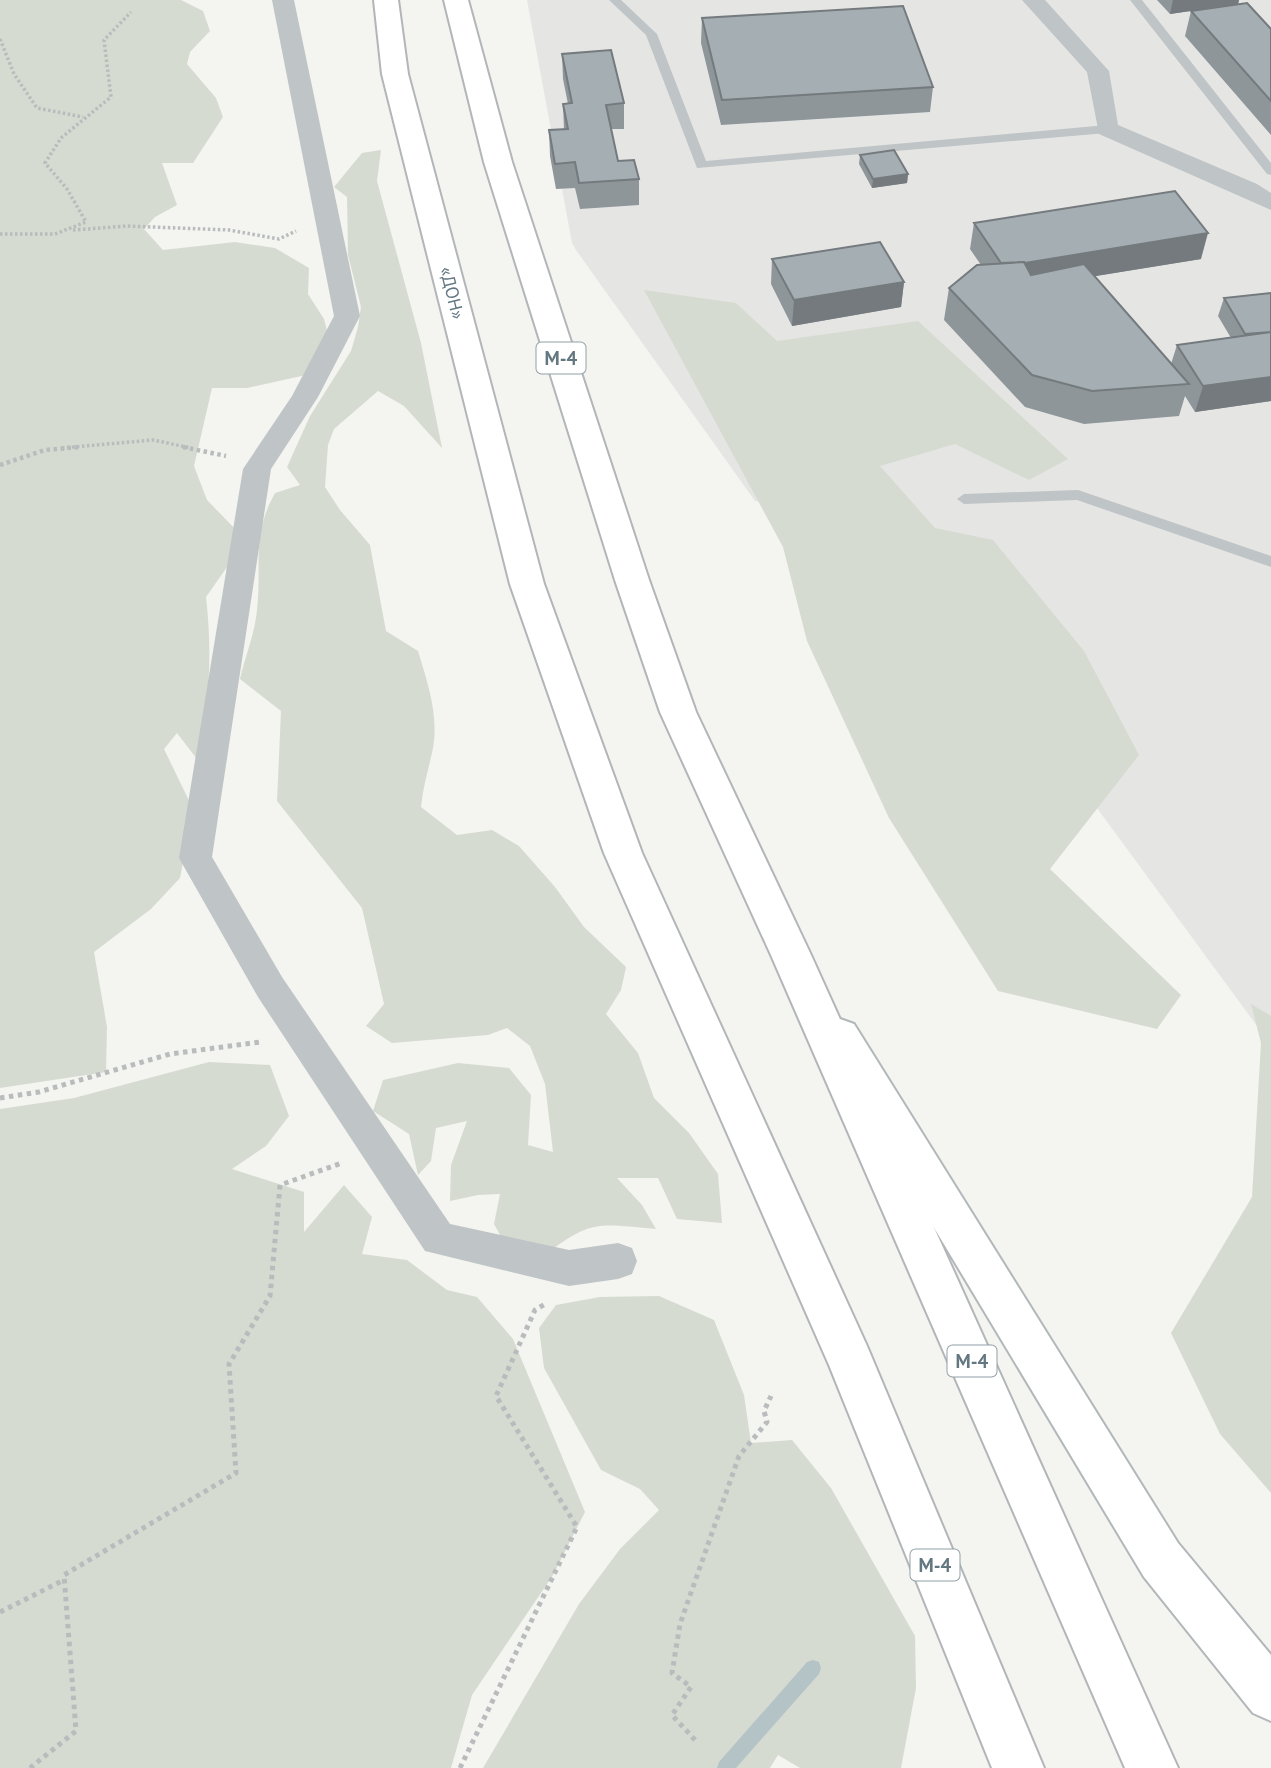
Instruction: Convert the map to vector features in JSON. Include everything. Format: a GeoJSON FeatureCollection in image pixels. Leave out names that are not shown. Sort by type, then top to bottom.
{"type":"FeatureCollection","features":[{"type":"Feature","properties":{"kind":"main road","name":"«ДОН»"},"geometry":{"type":"LineString","coordinates":[[386,0],[395,74],[527,584],[622,852],[851,1362],[1018,1768]]}},
{"type":"Feature","properties":{"kind":"main road","name":"М-4"},"geometry":{"type":"LineString","coordinates":[[456,0],[498,162],[678,712],[791,955],[1152,1768]]}},
{"type":"Feature","properties":{"kind":"main road","name":"М-4"},"geometry":{"type":"LineString","coordinates":[[791,955],[1161,1560],[1271,1695]]}},
{"type":"Feature","properties":{"kind":"street"},"geometry":{"type":"LineString","coordinates":[[283,0],[347,316],[305,397],[261,463],[253,495],[195,858],[302,1036],[438,1239],[569,1268],[618,1261]]}},
{"type":"Feature","properties":{"kind":"street"},"geometry":{"type":"LineString","coordinates":[[1033,0],[1098,71],[1107,129],[1250,190],[1271,203]]}},
{"type":"Feature","properties":{"kind":"lane"},"geometry":{"type":"LineString","coordinates":[[615,0],[651,34],[701,165],[1107,129]]}},
{"type":"Feature","properties":{"kind":"lane"},"geometry":{"type":"LineString","coordinates":[[1136,0],[1271,171]]}},
{"type":"Feature","properties":{"kind":"lane"},"geometry":{"type":"LineString","coordinates":[[964,499],[1078,495],[1271,562]]}},
{"type":"Feature","properties":{"kind":"path"},"geometry":{"type":"LineString","coordinates":[[72,230],[86,222],[67,189],[45,163],[61,138],[111,97],[104,40],[131,12]]}},
{"type":"Feature","properties":{"kind":"path"},"geometry":{"type":"LineString","coordinates":[[0,39],[14,74],[37,108],[84,117]]}},
{"type":"Feature","properties":{"kind":"path"},"geometry":{"type":"LineString","coordinates":[[0,234],[40,237],[72,230],[127,226],[229,230],[279,239],[327,215]]}},
{"type":"Feature","properties":{"kind":"path"},"geometry":{"type":"LineString","coordinates":[[0,465],[45,450],[153,440],[261,463]]}},
{"type":"Feature","properties":{"kind":"path"},"geometry":{"type":"LineString","coordinates":[[0,1098],[39,1092],[170,1055],[302,1036]]}},
{"type":"Feature","properties":{"kind":"path"},"geometry":{"type":"LineString","coordinates":[[30,1768],[76,1731],[64,1575],[236,1473],[229,1364],[270,1296],[280,1185],[379,1150]]}},
{"type":"Feature","properties":{"kind":"path"},"geometry":{"type":"LineString","coordinates":[[460,1768],[577,1527],[496,1396],[535,1310],[547,1303]]}},
{"type":"Feature","properties":{"kind":"path"},"geometry":{"type":"LineString","coordinates":[[695,1740],[672,1715],[691,1687],[672,1673],[680,1624],[739,1456],[767,1422],[764,1411],[771,1396]]}},
{"type":"Feature","properties":{"kind":"path"},"geometry":{"type":"LineString","coordinates":[[0,1612],[64,1580]]}},
{"type":"Feature","properties":{"kind":"shaded area"},"geometry":{"type":"Polygon","coordinates":[[[0,0],[181,0],[203,11],[210,31],[190,52],[187,64],[216,98],[223,117],[193,163],[162,163],[177,205],[155,217],[144,229],[163,250],[235,242],[275,248],[309,268],[308,294],[324,319],[328,335],[306,375],[247,388],[212,388],[194,466],[207,500],[240,534],[234,557],[206,597],[209,680],[200,763],[177,733],[164,749],[196,815],[187,841],[180,878],[151,909],[94,952],[107,1027],[106,1072],[0,1088],[0,0]]]}},
{"type":"Feature","properties":{"kind":"shaded area"},"geometry":{"type":"Polygon","coordinates":[[[527,0],[1271,0],[1271,1045],[895,533],[755,501],[576,250],[572,243],[527,0]]]}},
{"type":"Feature","properties":{"kind":"shaded area"},"geometry":{"type":"Polygon","coordinates":[[[381,150],[377,181],[421,343],[442,448],[404,406],[378,391],[334,429],[328,445],[325,487],[340,510],[370,545],[386,631],[418,651],[431,698],[434,723],[433,748],[421,807],[457,835],[492,830],[519,846],[555,887],[584,927],[626,967],[621,990],[606,1014],[638,1053],[654,1098],[689,1133],[718,1174],[722,1223],[677,1219],[658,1178],[617,1178],[642,1205],[656,1229],[595,1227],[572,1236],[542,1257],[509,1251],[494,1224],[500,1194],[450,1201],[451,1165],[467,1121],[436,1128],[431,1161],[418,1175],[409,1134],[373,1111],[383,1080],[458,1063],[509,1068],[531,1095],[528,1145],[553,1152],[545,1084],[530,1046],[507,1028],[488,1035],[392,1043],[366,1026],[384,1004],[362,908],[277,801],[281,711],[240,679],[256,619],[263,523],[275,493],[300,485],[287,467],[310,416],[351,351],[358,327],[361,307],[348,255],[347,197],[334,187],[362,153],[381,150]]]}},
{"type":"Feature","properties":{"kind":"shaded area"},"geometry":{"type":"Polygon","coordinates":[[[644,290],[736,303],[777,341],[918,321],[1068,459],[1029,480],[955,444],[880,466],[935,528],[993,540],[1084,651],[1139,755],[1050,869],[1181,995],[1157,1029],[998,991],[889,818],[807,641],[783,547],[644,290]]]}},
{"type":"Feature","properties":{"kind":"shaded area"},"geometry":{"type":"Polygon","coordinates":[[[1251,1004],[1271,1016],[1271,1493],[1220,1434],[1171,1333],[1252,1197],[1261,1043],[1251,1004]]]}},
{"type":"Feature","properties":{"kind":"shaded area"},"geometry":{"type":"Polygon","coordinates":[[[209,1062],[270,1065],[289,1116],[266,1146],[232,1169],[304,1192],[304,1232],[344,1185],[372,1217],[362,1254],[407,1260],[447,1290],[477,1297],[513,1339],[585,1512],[553,1575],[472,1695],[451,1768],[0,1768],[0,1109],[74,1098],[209,1062]]]}},
{"type":"Feature","properties":{"kind":"shaded area"},"geometry":{"type":"Polygon","coordinates":[[[659,1296],[714,1320],[744,1395],[751,1443],[792,1440],[831,1488],[915,1636],[916,1688],[901,1768],[800,1768],[778,1755],[770,1768],[483,1768],[579,1604],[620,1549],[659,1510],[640,1489],[601,1470],[544,1368],[539,1328],[556,1305],[600,1297],[659,1296]]]}},
{"type":"Feature","properties":{"kind":"building"},"geometry":{"type":"Polygon","coordinates":[[[1247,3],[1271,29],[1271,101],[1191,11],[1247,3]]]}},
{"type":"Feature","properties":{"kind":"building"},"geometry":{"type":"Polygon","coordinates":[[[903,6],[933,87],[722,100],[702,18],[903,6]]]}},
{"type":"Feature","properties":{"kind":"building"},"geometry":{"type":"Polygon","coordinates":[[[611,50],[624,103],[606,105],[618,161],[634,160],[639,179],[579,183],[575,162],[555,164],[549,130],[568,129],[563,104],[572,103],[562,54],[611,50]]]}},
{"type":"Feature","properties":{"kind":"building"},"geometry":{"type":"Polygon","coordinates":[[[894,150],[908,174],[873,179],[860,155],[894,150]]]}},
{"type":"Feature","properties":{"kind":"building"},"geometry":{"type":"Polygon","coordinates":[[[1175,191],[1208,233],[1025,263],[1001,263],[974,223],[1175,191]]]}},
{"type":"Feature","properties":{"kind":"building"},"geometry":{"type":"Polygon","coordinates":[[[880,242],[904,282],[794,300],[772,259],[880,242]]]}},
{"type":"Feature","properties":{"kind":"building"},"geometry":{"type":"Polygon","coordinates":[[[1024,262],[1031,275],[1084,264],[1189,384],[1092,391],[1032,375],[949,288],[977,265],[1024,262]]]}},
{"type":"Feature","properties":{"kind":"building"},"geometry":{"type":"Polygon","coordinates":[[[1271,293],[1271,332],[1245,334],[1224,298],[1271,293]]]}},
{"type":"Feature","properties":{"kind":"building"},"geometry":{"type":"Polygon","coordinates":[[[1271,332],[1271,377],[1203,386],[1177,345],[1271,332]]]}},
{"type":"Feature","properties":{"kind":"waterway"},"geometry":{"type":"LineString","coordinates":[[725,1768],[813,1668]]}}]}
